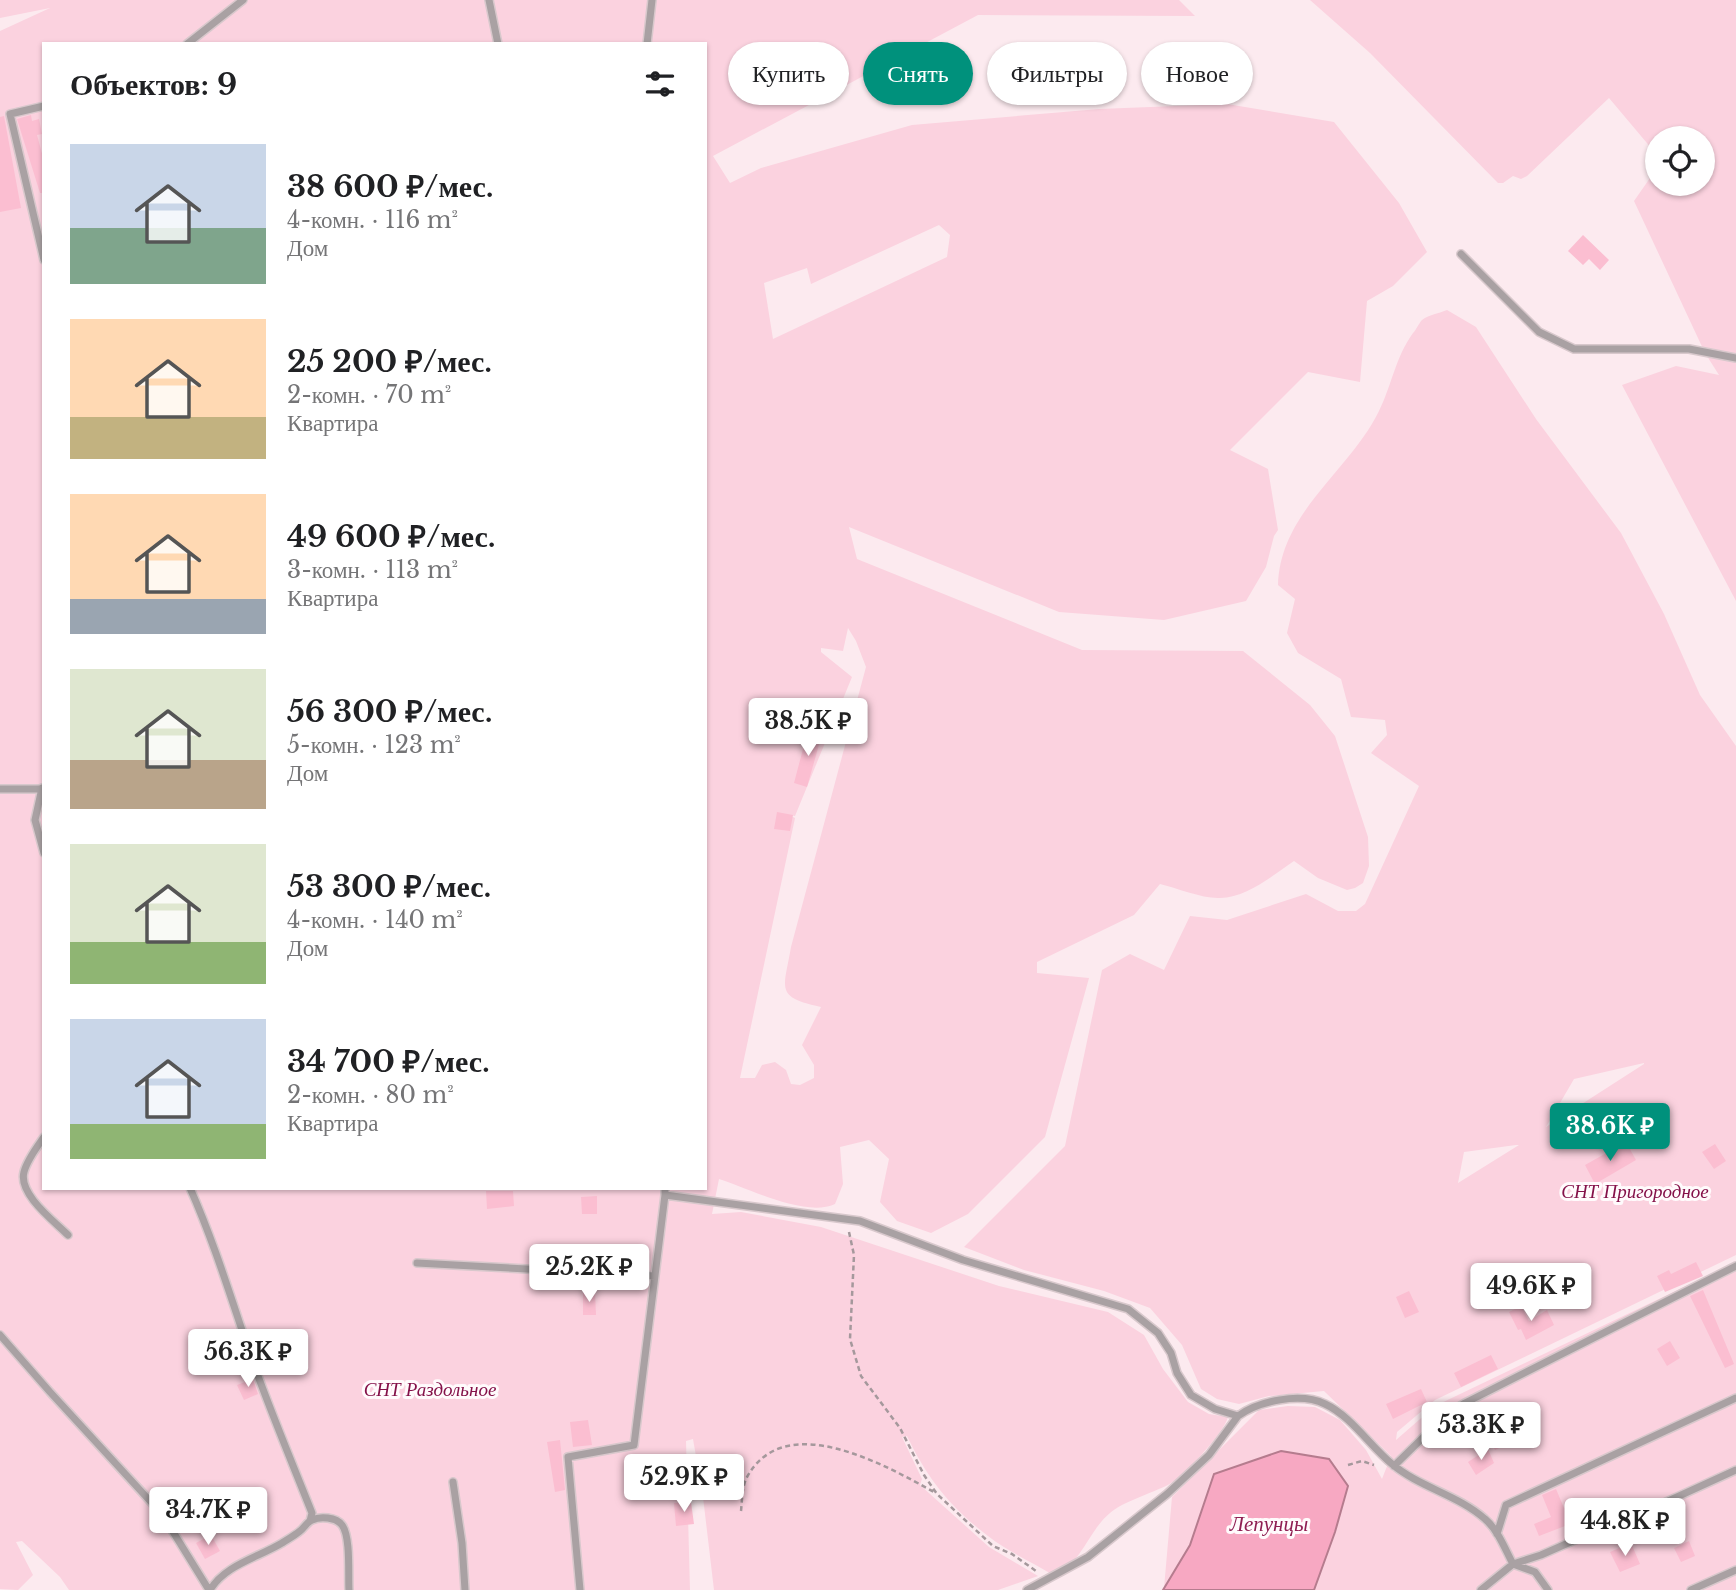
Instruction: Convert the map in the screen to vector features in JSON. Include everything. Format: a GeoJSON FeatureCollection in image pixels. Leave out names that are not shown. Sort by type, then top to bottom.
{"type":"FeatureCollection","features":[{"type":"Feature","properties":{"kind":"lane"},"geometry":{"type":"LineString","coordinates":[[190,42],[243,0]]}},
{"type":"Feature","properties":{"kind":"lane"},"geometry":{"type":"LineString","coordinates":[[489,0],[498,42]]}},
{"type":"Feature","properties":{"kind":"lane"},"geometry":{"type":"LineString","coordinates":[[647,42],[652,0]]}},
{"type":"Feature","properties":{"kind":"lane"},"geometry":{"type":"LineString","coordinates":[[42,106],[10,114],[42,252]]}},
{"type":"Feature","properties":{"kind":"lane"},"geometry":{"type":"LineString","coordinates":[[1461,254],[1539,332],[1574,349],[1689,349],[1736,358]]}},
{"type":"Feature","properties":{"kind":"lane"},"geometry":{"type":"LineString","coordinates":[[0,789],[42,789]]}},
{"type":"Feature","properties":{"kind":"lane"},"geometry":{"type":"LineString","coordinates":[[42,793],[35,820],[42,846]]}},
{"type":"Feature","properties":{"kind":"lane"},"geometry":{"type":"LineString","coordinates":[[42,1140],[23,1173],[26,1188],[35,1202],[68,1235]]}},
{"type":"Feature","properties":{"kind":"lane"},"geometry":{"type":"LineString","coordinates":[[0,1335],[162,1514],[210,1590],[224,1574],[302,1530],[310,1521],[312,1513],[288,1458],[209,1231],[191,1190]]}},
{"type":"Feature","properties":{"kind":"lane"},"geometry":{"type":"LineString","coordinates":[[580,1590],[568,1457],[634,1445],[665,1192],[860,1222],[963,1260],[1129,1309],[1158,1333],[1191,1395],[1215,1409],[1238,1416]]}},
{"type":"Feature","properties":{"kind":"lane"},"geometry":{"type":"LineString","coordinates":[[417,1263],[655,1276]]}},
{"type":"Feature","properties":{"kind":"lane"},"geometry":{"type":"LineString","coordinates":[[1394,1466],[1447,1414],[1465,1403],[1736,1266]]}},
{"type":"Feature","properties":{"kind":"lane"},"geometry":{"type":"LineString","coordinates":[[1027,1590],[1088,1557],[1167,1494],[1209,1455],[1238,1416],[1255,1406],[1306,1398],[1324,1403],[1339,1413],[1394,1466],[1486,1520],[1513,1564],[1535,1572],[1548,1590]]}},
{"type":"Feature","properties":{"kind":"lane"},"geometry":{"type":"LineString","coordinates":[[1497,1534],[1506,1505],[1736,1398]]}},
{"type":"Feature","properties":{"kind":"lane"},"geometry":{"type":"LineString","coordinates":[[1481,1590],[1513,1564],[1618,1524],[1736,1470]]}},
{"type":"Feature","properties":{"kind":"lane"},"geometry":{"type":"LineString","coordinates":[[453,1482],[463,1543],[466,1590]]}},
{"type":"Feature","properties":{"kind":"lane"},"geometry":{"type":"LineString","coordinates":[[310,1521],[332,1519],[342,1525],[346,1536],[349,1590]]}},
{"type":"Feature","properties":{"kind":"lane"},"geometry":{"type":"LineString","coordinates":[[1691,1590],[1736,1570]]}},
{"type":"Feature","properties":{"kind":"path"},"geometry":{"type":"LineString","coordinates":[[842,1219],[849,1231],[854,1255],[850,1339],[861,1376],[900,1428],[937,1494],[993,1546],[1012,1554],[1047,1579]]}},
{"type":"Feature","properties":{"kind":"path"},"geometry":{"type":"LineString","coordinates":[[741,1511],[745,1481],[757,1465],[763,1458],[794,1443],[837,1447],[898,1472],[937,1494]]}},
{"type":"Feature","properties":{"kind":"path"},"geometry":{"type":"LineString","coordinates":[[1348,1465],[1362,1461]]}},
{"type":"Feature","properties":{"kind":"green space","name":"СНТ Раздольное"},"geometry":{"type":"Polygon","coordinates":[[[0,0],[1179,0],[1195,16],[978,15],[927,42],[863,42],[863,76],[849,84],[849,42],[728,42],[728,105],[809,105],[713,156],[730,183],[761,168],[912,125],[1099,109],[1233,105],[1334,122],[1399,203],[1427,252],[1393,286],[1367,301],[1360,382],[1308,372],[1230,450],[1268,469],[1278,530],[1266,567],[1246,601],[1164,620],[1059,612],[849,527],[857,559],[1082,650],[1243,651],[1310,705],[1335,736],[1368,837],[1369,866],[1363,883],[1355,888],[1347,890],[1318,878],[1294,861],[1259,885],[1230,897],[1206,897],[1160,884],[1134,915],[1037,962],[1037,973],[1089,978],[1045,1137],[968,1214],[931,1233],[897,1221],[880,1202],[889,1159],[869,1140],[840,1147],[843,1184],[835,1204],[823,1207],[793,1205],[719,1179],[712,1214],[741,1212],[821,1227],[999,1286],[1108,1312],[1144,1335],[1163,1369],[1188,1402],[1209,1414],[1228,1417],[1211,1443],[1183,1473],[1168,1485],[1129,1501],[1110,1513],[1102,1520],[1078,1556],[1063,1570],[1053,1575],[1003,1547],[974,1525],[941,1491],[907,1436],[902,1437],[922,1479],[920,1485],[989,1547],[1038,1576],[998,1590],[714,1590],[693,1439],[686,1441],[690,1590],[69,1590],[60,1577],[22,1541],[16,1542],[33,1575],[18,1590],[0,1589],[0,31],[50,8],[0,18],[0,0]],[[939,225],[811,284],[807,268],[764,283],[773,339],[947,257],[950,235],[939,225]],[[848,628],[843,651],[821,648],[821,652],[852,677],[795,816],[789,815],[795,818],[740,1078],[755,1078],[762,1065],[775,1062],[786,1070],[791,1084],[800,1085],[814,1078],[814,1065],[802,1045],[821,1007],[789,995],[785,982],[791,947],[866,667],[848,628]]]}},
{"type":"Feature","properties":{"kind":"green space"},"geometry":{"type":"Polygon","coordinates":[[[1310,0],[1736,0],[1736,601],[1622,385],[1676,366],[1719,375],[1705,353],[1634,201],[1645,185],[1645,196],[1715,196],[1715,126],[1645,126],[1645,141],[1609,98],[1527,176],[1521,179],[1513,176],[1503,183],[1498,183],[1370,53],[1310,0]]]}},
{"type":"Feature","properties":{"kind":"green space","name":"СНТ Пригородное"},"geometry":{"type":"Polygon","coordinates":[[[1447,310],[1476,327],[1536,419],[1621,533],[1664,614],[1700,695],[1736,746],[1736,1255],[1435,1400],[1397,1432],[1396,1440],[1435,1406],[1736,1262],[1736,1590],[1314,1590],[1335,1533],[1348,1486],[1214,1474],[1190,1545],[1164,1588],[1172,1497],[1259,1410],[1288,1406],[1315,1407],[1340,1420],[1366,1450],[1382,1479],[1391,1456],[1324,1391],[1269,1396],[1239,1404],[1217,1399],[1201,1389],[1182,1345],[1150,1308],[1104,1291],[1024,1270],[964,1247],[1065,1146],[1102,970],[1130,954],[1164,970],[1190,916],[1227,920],[1306,894],[1338,911],[1356,911],[1365,904],[1419,786],[1371,753],[1387,735],[1385,720],[1351,717],[1341,679],[1298,653],[1287,633],[1295,599],[1278,585],[1282,559],[1290,536],[1303,514],[1366,433],[1379,411],[1407,342],[1422,320],[1447,310]],[[1644,1064],[1574,1079],[1546,1127],[1644,1064]],[[1519,1145],[1464,1152],[1458,1183],[1519,1145]]]}},
{"type":"Feature","properties":{"kind":"water","name":"Лепунцы"},"geometry":{"type":"Polygon","coordinates":[[[1281,1451],[1329,1459],[1348,1486],[1314,1590],[1163,1590],[1190,1545],[1214,1474],[1281,1451]]]}},
{"type":"Feature","properties":{"kind":"building"},"geometry":{"type":"Polygon","coordinates":[[[31,115],[32,121],[39,119],[42,134],[37,135],[42,154],[42,193],[40,193],[17,119],[31,115]]]}},
{"type":"Feature","properties":{"kind":"building"},"geometry":{"type":"Polygon","coordinates":[[[4,116],[21,208],[0,212],[0,117],[4,116]]]}},
{"type":"Feature","properties":{"kind":"building"},"geometry":{"type":"Polygon","coordinates":[[[1583,235],[1609,260],[1600,270],[1589,259],[1583,265],[1568,251],[1583,235]]]}},
{"type":"Feature","properties":{"kind":"building"},"geometry":{"type":"Polygon","coordinates":[[[808,730],[822,734],[807,787],[794,783],[808,730]]]}},
{"type":"Feature","properties":{"kind":"building"},"geometry":{"type":"Polygon","coordinates":[[[777,812],[793,815],[790,831],[774,829],[777,812]]]}},
{"type":"Feature","properties":{"kind":"building"},"geometry":{"type":"Polygon","coordinates":[[[1626,1142],[1636,1160],[1595,1184],[1585,1165],[1626,1142]]]}},
{"type":"Feature","properties":{"kind":"building"},"geometry":{"type":"Polygon","coordinates":[[[1715,1144],[1726,1161],[1714,1169],[1702,1152],[1715,1144]]]}},
{"type":"Feature","properties":{"kind":"building"},"geometry":{"type":"Polygon","coordinates":[[[486,1191],[513,1191],[514,1206],[487,1209],[486,1191]]]}},
{"type":"Feature","properties":{"kind":"building"},"geometry":{"type":"Polygon","coordinates":[[[597,1196],[597,1214],[582,1214],[581,1197],[597,1196]]]}},
{"type":"Feature","properties":{"kind":"building"},"geometry":{"type":"Polygon","coordinates":[[[1696,1262],[1703,1276],[1665,1292],[1657,1276],[1669,1270],[1671,1274],[1696,1262]]]}},
{"type":"Feature","properties":{"kind":"building"},"geometry":{"type":"Polygon","coordinates":[[[1703,1290],[1734,1364],[1725,1368],[1690,1296],[1703,1290]]]}},
{"type":"Feature","properties":{"kind":"building"},"geometry":{"type":"Polygon","coordinates":[[[1409,1291],[1419,1312],[1405,1318],[1396,1297],[1409,1291]]]}},
{"type":"Feature","properties":{"kind":"building"},"geometry":{"type":"Polygon","coordinates":[[[583,1292],[595,1292],[596,1315],[583,1315],[583,1292]]]}},
{"type":"Feature","properties":{"kind":"building"},"geometry":{"type":"Polygon","coordinates":[[[1521,1306],[1529,1321],[1547,1310],[1554,1325],[1526,1340],[1509,1312],[1521,1306]]]}},
{"type":"Feature","properties":{"kind":"building"},"geometry":{"type":"Polygon","coordinates":[[[1670,1341],[1680,1358],[1667,1366],[1657,1349],[1670,1341]]]}},
{"type":"Feature","properties":{"kind":"building"},"geometry":{"type":"Polygon","coordinates":[[[1491,1355],[1498,1369],[1461,1387],[1454,1373],[1491,1355]]]}},
{"type":"Feature","properties":{"kind":"building"},"geometry":{"type":"Polygon","coordinates":[[[253,1379],[258,1394],[244,1400],[237,1385],[253,1379]]]}},
{"type":"Feature","properties":{"kind":"building"},"geometry":{"type":"Polygon","coordinates":[[[1421,1389],[1427,1402],[1393,1419],[1386,1404],[1421,1389]]]}},
{"type":"Feature","properties":{"kind":"building"},"geometry":{"type":"Polygon","coordinates":[[[588,1420],[592,1445],[573,1447],[570,1422],[588,1420]]]}},
{"type":"Feature","properties":{"kind":"building"},"geometry":{"type":"Polygon","coordinates":[[[1510,1424],[1515,1435],[1511,1437],[1513,1442],[1495,1450],[1487,1433],[1510,1424]]]}},
{"type":"Feature","properties":{"kind":"building"},"geometry":{"type":"Polygon","coordinates":[[[560,1440],[565,1490],[555,1492],[547,1442],[560,1440]]]}},
{"type":"Feature","properties":{"kind":"building"},"geometry":{"type":"Polygon","coordinates":[[[1488,1449],[1494,1463],[1476,1475],[1468,1462],[1488,1449]]]}},
{"type":"Feature","properties":{"kind":"building"},"geometry":{"type":"Polygon","coordinates":[[[1556,1489],[1564,1508],[1583,1499],[1591,1516],[1539,1536],[1534,1524],[1551,1517],[1542,1495],[1556,1489]]]}},
{"type":"Feature","properties":{"kind":"building"},"geometry":{"type":"Polygon","coordinates":[[[691,1502],[694,1524],[676,1526],[674,1503],[691,1502]]]}},
{"type":"Feature","properties":{"kind":"building"},"geometry":{"type":"Polygon","coordinates":[[[211,1535],[220,1551],[205,1559],[196,1543],[211,1535]]]}},
{"type":"Feature","properties":{"kind":"building"},"geometry":{"type":"Polygon","coordinates":[[[1689,1541],[1695,1556],[1681,1562],[1674,1548],[1689,1541]]]}},
{"type":"Feature","properties":{"kind":"building"},"geometry":{"type":"Polygon","coordinates":[[[1631,1543],[1640,1564],[1620,1572],[1610,1552],[1631,1543]]]}}]}
